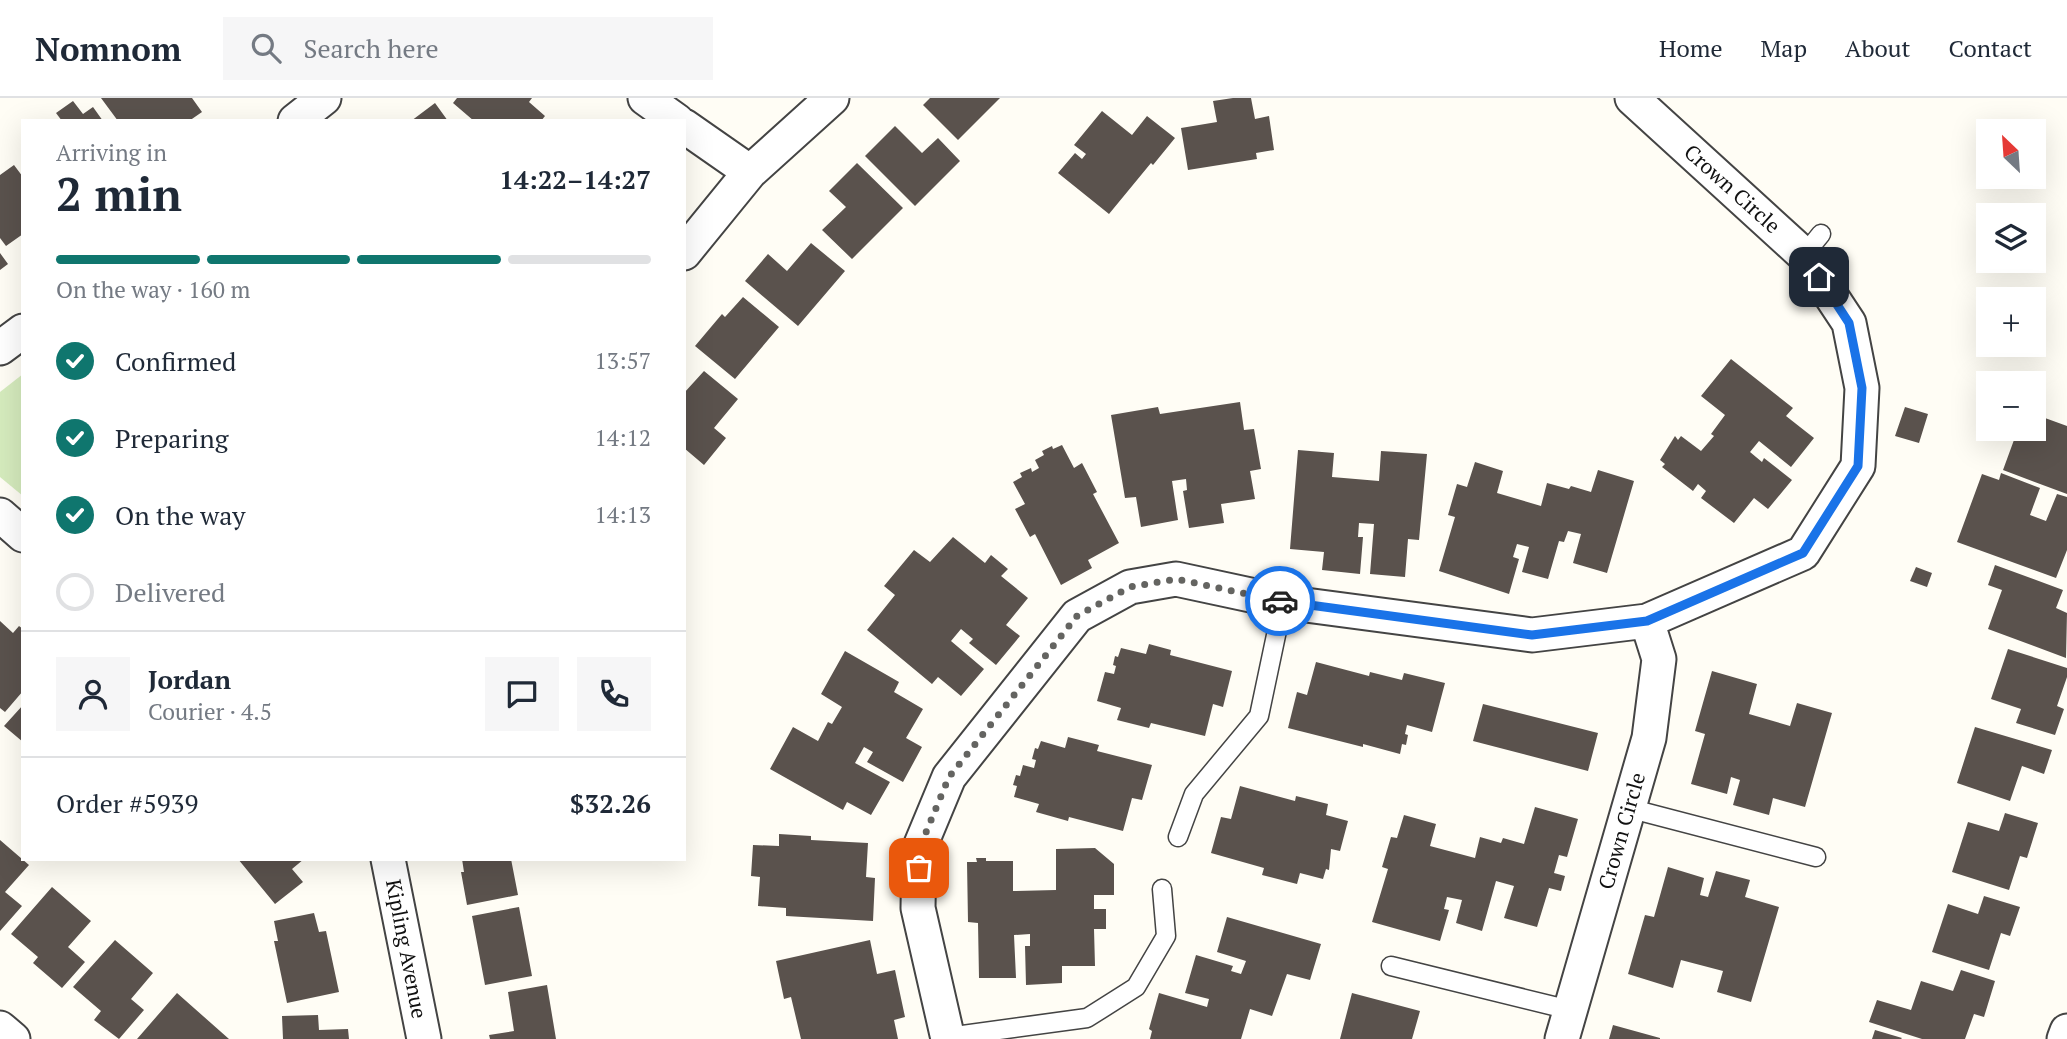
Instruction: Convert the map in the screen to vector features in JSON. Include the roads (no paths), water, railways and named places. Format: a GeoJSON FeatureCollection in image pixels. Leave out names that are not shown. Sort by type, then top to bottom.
{"type":"FeatureCollection","features":[{"type":"Feature","properties":{"kind":"street"},"geometry":{"type":"LineString","coordinates":[[298,119],[324,98]]}},
{"type":"Feature","properties":{"kind":"street"},"geometry":{"type":"LineString","coordinates":[[645,98],[674,119]]}},
{"type":"Feature","properties":{"kind":"street"},"geometry":{"type":"LineString","coordinates":[[686,251],[750,172],[832,98]]}},
{"type":"Feature","properties":{"kind":"street","name":"Crown Circle"},"geometry":{"type":"LineString","coordinates":[[948,1038],[918,908],[919,849],[949,777],[1077,616],[1130,587],[1176,579],[1283,602],[1532,635],[1647,621],[1803,553],[1858,466],[1862,388],[1849,323],[1813,244],[1632,98]]}},
{"type":"Feature","properties":{"kind":"street"},"geometry":{"type":"LineString","coordinates":[[686,127],[750,172]]}},
{"type":"Feature","properties":{"kind":"street"},"geometry":{"type":"LineString","coordinates":[[0,348],[21,332]]}},
{"type":"Feature","properties":{"kind":"street"},"geometry":{"type":"LineString","coordinates":[[0,515],[21,533]]}},
{"type":"Feature","properties":{"kind":"street","name":"Crown Circle"},"geometry":{"type":"LineString","coordinates":[[1566,1024],[1649,738],[1659,659],[1647,621]]}},
{"type":"Feature","properties":{"kind":"street","name":"Kipling Avenue"},"geometry":{"type":"LineString","coordinates":[[388,861],[424,1039]]}},
{"type":"Feature","properties":{"kind":"street"},"geometry":{"type":"LineString","coordinates":[[0,1028],[13,1039]]}},
{"type":"Feature","properties":{"kind":"street"},"geometry":{"type":"LineString","coordinates":[[2064,1039],[2067,1031]]}},
{"type":"Feature","properties":{"kind":"lane"},"geometry":{"type":"LineString","coordinates":[[1178,837],[1194,794],[1259,716],[1283,602]]}},
{"type":"Feature","properties":{"kind":"lane"},"geometry":{"type":"LineString","coordinates":[[1628,808],[1816,857]]}},
{"type":"Feature","properties":{"kind":"lane"},"geometry":{"type":"LineString","coordinates":[[948,1038],[1087,1018],[1136,987],[1166,936],[1162,890]]}},
{"type":"Feature","properties":{"kind":"lane"},"geometry":{"type":"LineString","coordinates":[[1391,966],[1566,1024]]}}]}
